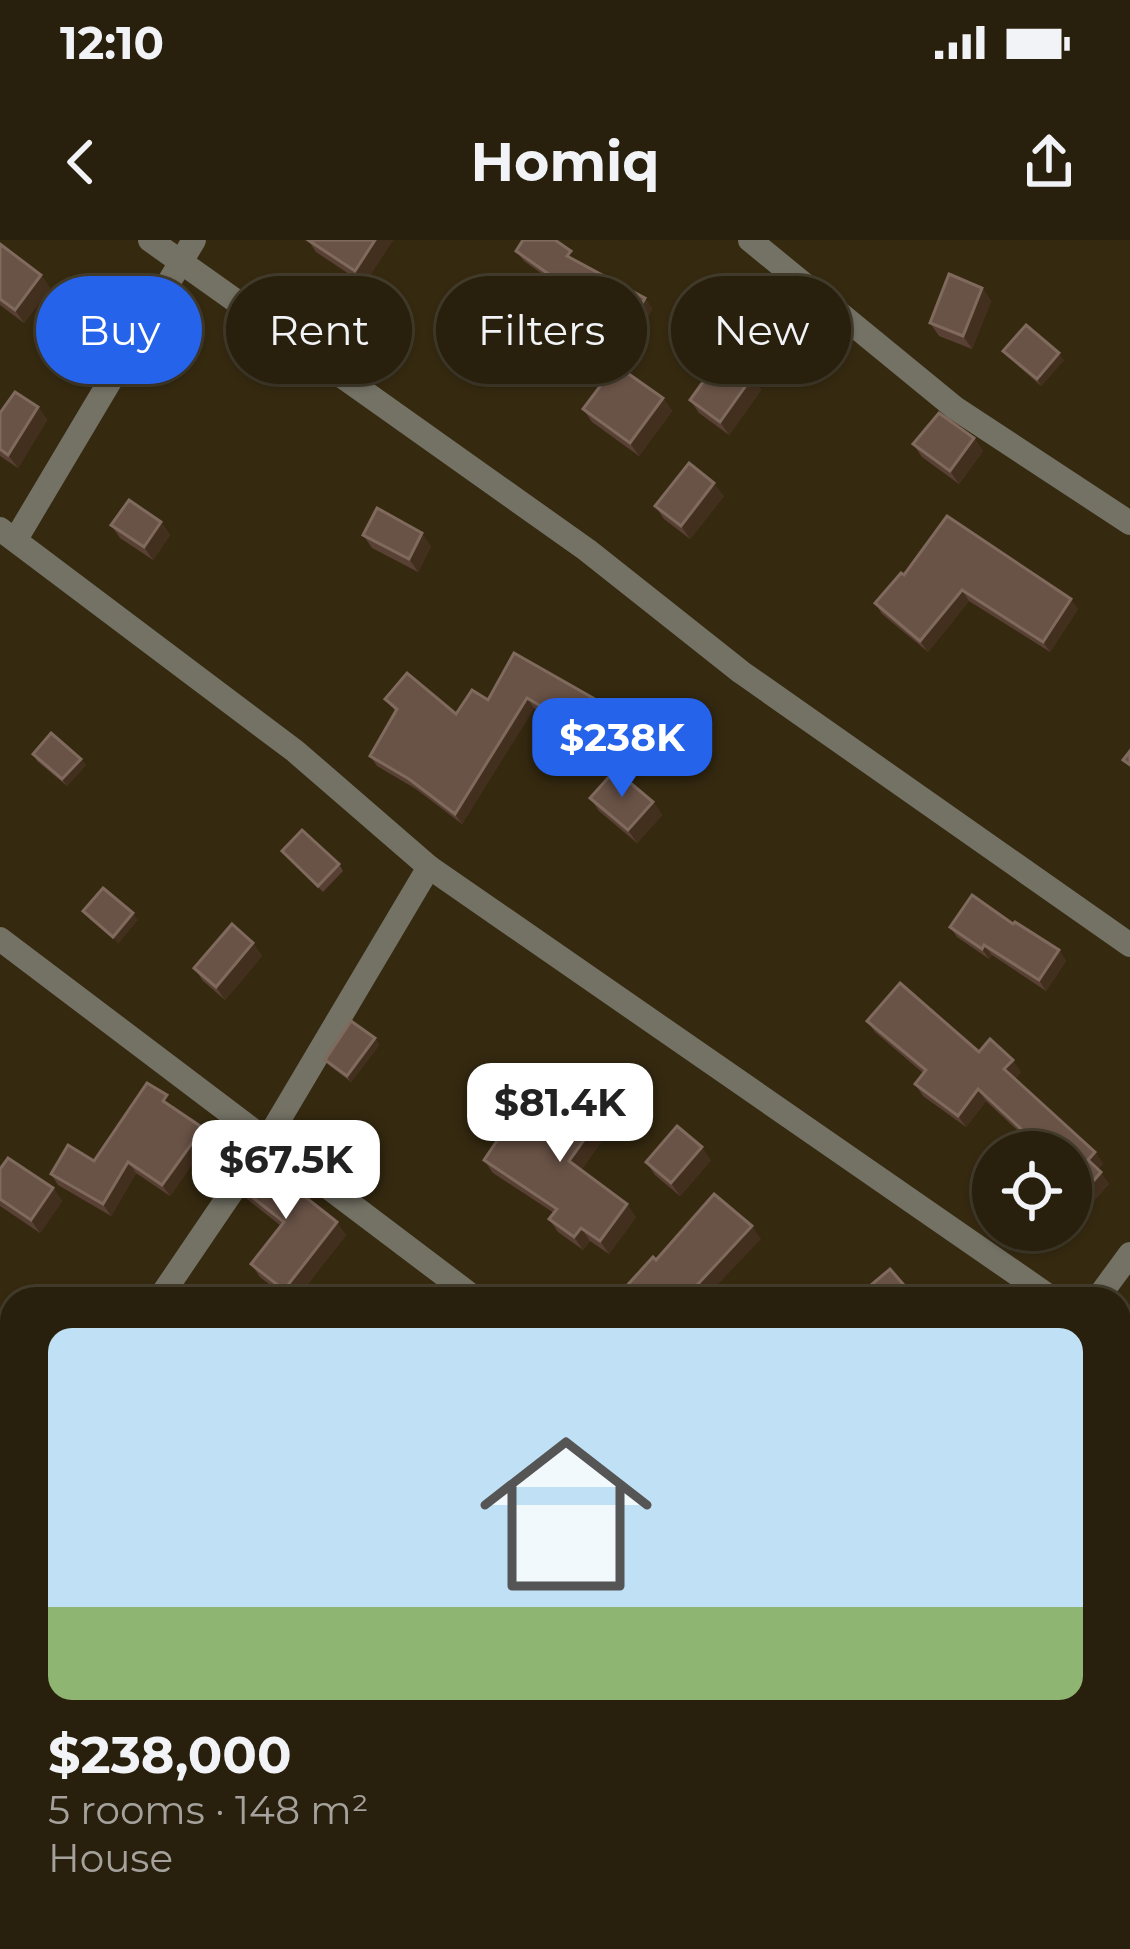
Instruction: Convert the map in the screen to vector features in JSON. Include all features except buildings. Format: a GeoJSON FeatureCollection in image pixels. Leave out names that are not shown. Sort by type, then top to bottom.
{"type":"FeatureCollection","features":[{"type":"Feature","properties":{"kind":"street"},"geometry":{"type":"LineString","coordinates":[[150,240],[587,550],[741,673],[1130,945]]}},
{"type":"Feature","properties":{"kind":"street"},"geometry":{"type":"LineString","coordinates":[[194,240],[8,534],[295,751],[429,867],[1036,1287]]}},
{"type":"Feature","properties":{"kind":"street"},"geometry":{"type":"LineString","coordinates":[[750,240],[955,408],[1130,523]]}},
{"type":"Feature","properties":{"kind":"street"},"geometry":{"type":"LineString","coordinates":[[167,1287],[267,1140],[429,867]]}},
{"type":"Feature","properties":{"kind":"street"},"geometry":{"type":"LineString","coordinates":[[0,939],[460,1287]]}},
{"type":"Feature","properties":{"kind":"street"},"geometry":{"type":"LineString","coordinates":[[1106,1287],[1130,1253]]}}]}
